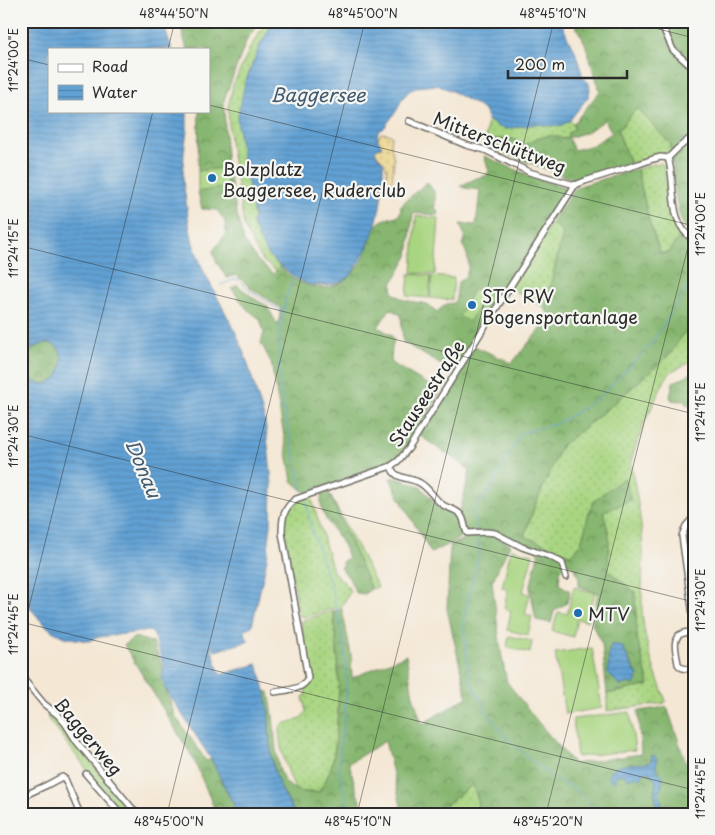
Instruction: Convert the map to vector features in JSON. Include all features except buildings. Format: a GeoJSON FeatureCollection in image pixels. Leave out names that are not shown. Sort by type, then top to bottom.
{"type":"FeatureCollection","features":[{"type":"Feature","properties":{"kind":"street"},"geometry":{"type":"LineString","coordinates":[[660,21],[673,50],[694,69]]}},
{"type":"Feature","properties":{"kind":"street","name":"Mitterschüttweg"},"geometry":{"type":"LineString","coordinates":[[409,121],[466,145],[485,150],[529,172],[574,186],[653,159],[668,158]]}},
{"type":"Feature","properties":{"kind":"street"},"geometry":{"type":"LineString","coordinates":[[694,135],[668,158],[673,202],[678,219],[687,236],[694,240]]}},
{"type":"Feature","properties":{"kind":"street","name":"Stauseestraße"},"geometry":{"type":"LineString","coordinates":[[275,692],[302,686],[307,682],[308,678],[282,533],[282,520],[286,509],[296,499],[391,466],[398,461],[409,448],[574,186]]}},
{"type":"Feature","properties":{"kind":"street"},"geometry":{"type":"LineString","coordinates":[[391,466],[395,475],[412,479],[422,484],[441,504],[455,510],[464,520],[467,534],[489,532],[522,547],[551,557],[562,563],[566,576]]}},
{"type":"Feature","properties":{"kind":"street"},"geometry":{"type":"LineString","coordinates":[[694,518],[686,526],[682,536],[694,623]]}},
{"type":"Feature","properties":{"kind":"street"},"geometry":{"type":"LineString","coordinates":[[694,632],[680,634],[675,642],[680,667],[683,669],[694,668]]}},
{"type":"Feature","properties":{"kind":"street","name":"Baggerweg"},"geometry":{"type":"LineString","coordinates":[[21,676],[44,704],[65,723],[77,742],[137,814]]}},
{"type":"Feature","properties":{"kind":"street"},"geometry":{"type":"LineString","coordinates":[[86,774],[121,814]]}},
{"type":"Feature","properties":{"kind":"street"},"geometry":{"type":"LineString","coordinates":[[21,797],[62,776],[80,814]]}},
{"type":"Feature","properties":{"kind":"green space"},"geometry":{"type":"Polygon","coordinates":[[[179,21],[260,21],[247,39],[224,100],[226,158],[237,216],[244,241],[258,261],[273,274],[280,267],[296,280],[312,287],[331,287],[339,284],[347,279],[360,264],[378,223],[400,214],[401,205],[427,182],[435,194],[435,208],[438,211],[438,215],[413,213],[408,256],[392,284],[393,293],[404,300],[427,304],[437,312],[446,304],[454,303],[458,282],[467,274],[468,260],[462,245],[465,236],[460,224],[476,225],[480,190],[460,186],[486,176],[489,171],[484,156],[535,178],[570,189],[453,372],[403,342],[401,315],[390,309],[378,327],[391,335],[394,340],[391,363],[441,392],[411,441],[397,458],[389,464],[306,493],[292,481],[271,362],[261,343],[264,332],[260,319],[247,309],[232,289],[237,285],[267,306],[278,326],[281,308],[252,289],[236,275],[227,278],[217,263],[213,251],[226,234],[225,221],[217,210],[202,209],[198,192],[227,185],[225,168],[198,171],[199,112],[210,112],[210,48],[187,48],[179,21]]]}},
{"type":"Feature","properties":{"kind":"green space"},"geometry":{"type":"Polygon","coordinates":[[[266,21],[274,21],[260,45],[245,83],[250,191],[254,217],[252,223],[270,257],[280,267],[276,271],[263,261],[244,226],[230,143],[228,107],[233,85],[250,48],[266,21]]]}},
{"type":"Feature","properties":{"kind":"green space"},"geometry":{"type":"Polygon","coordinates":[[[573,21],[694,21],[694,237],[688,232],[681,220],[676,200],[671,145],[637,108],[618,131],[630,164],[577,181],[499,151],[485,141],[510,138],[525,145],[548,136],[563,139],[568,137],[568,133],[575,128],[573,124],[600,91],[585,43],[573,21]],[[605,120],[587,132],[568,138],[574,150],[591,146],[612,133],[605,120]]]}},
{"type":"Feature","properties":{"kind":"green space"},"geometry":{"type":"Polygon","coordinates":[[[637,107],[671,145],[671,151],[667,156],[653,157],[630,164],[618,131],[637,107]]]}},
{"type":"Feature","properties":{"kind":"green space"},"geometry":{"type":"Polygon","coordinates":[[[488,120],[506,129],[536,124],[562,125],[570,120],[575,128],[568,133],[568,137],[563,139],[549,136],[525,145],[510,138],[485,141],[488,120]]]}},
{"type":"Feature","properties":{"kind":"green space"},"geometry":{"type":"Polygon","coordinates":[[[661,163],[664,166],[670,209],[681,234],[669,253],[660,253],[650,224],[637,169],[661,163]]]}},
{"type":"Feature","properties":{"kind":"green space","name":"Bolzplatz Baggersee, Ruderclub"},"geometry":{"type":"Polygon","coordinates":[[[225,168],[227,186],[198,192],[198,171],[225,168]]]}},
{"type":"Feature","properties":{"kind":"green space"},"geometry":{"type":"Polygon","coordinates":[[[637,169],[650,224],[660,253],[669,253],[681,234],[694,245],[694,298],[687,329],[670,354],[617,401],[561,446],[524,536],[572,555],[580,545],[589,512],[595,500],[624,478],[631,500],[603,512],[609,535],[608,571],[635,592],[637,638],[649,685],[607,694],[602,644],[592,624],[598,593],[579,586],[578,576],[574,568],[568,564],[560,571],[559,584],[570,591],[567,603],[554,611],[551,623],[536,620],[530,588],[539,551],[515,542],[495,531],[465,533],[431,553],[390,478],[397,478],[420,486],[441,509],[459,516],[470,470],[419,435],[474,346],[512,363],[550,317],[545,308],[563,233],[551,223],[576,187],[637,169]],[[622,646],[609,650],[608,673],[634,684],[638,675],[622,646]]]}},
{"type":"Feature","properties":{"kind":"green space"},"geometry":{"type":"Polygon","coordinates":[[[416,216],[439,218],[435,274],[412,273],[416,216]]]}},
{"type":"Feature","properties":{"kind":"green space"},"geometry":{"type":"Polygon","coordinates":[[[551,223],[563,233],[545,308],[510,288],[551,223]]]}},
{"type":"Feature","properties":{"kind":"green space"},"geometry":{"type":"Polygon","coordinates":[[[409,274],[431,276],[429,298],[407,296],[409,274]]]}},
{"type":"Feature","properties":{"kind":"green space"},"geometry":{"type":"Polygon","coordinates":[[[432,276],[454,278],[452,300],[430,298],[432,276]]]}},
{"type":"Feature","properties":{"kind":"green space","name":"STC RW Bogensportanlage"},"geometry":{"type":"Polygon","coordinates":[[[474,289],[485,295],[469,322],[459,316],[474,289]]]}},
{"type":"Feature","properties":{"kind":"green space"},"geometry":{"type":"Polygon","coordinates":[[[694,298],[694,357],[687,364],[672,371],[666,378],[646,419],[631,463],[643,551],[642,599],[644,628],[650,656],[666,701],[665,703],[607,711],[607,694],[649,685],[637,638],[635,592],[608,571],[609,535],[603,512],[624,479],[595,500],[580,545],[572,555],[524,536],[561,446],[617,401],[694,298]]]}},
{"type":"Feature","properties":{"kind":"green space"},"geometry":{"type":"Polygon","coordinates":[[[47,343],[55,345],[60,351],[62,358],[61,366],[59,374],[54,380],[47,383],[39,383],[27,377],[21,365],[31,350],[47,343]]]}},
{"type":"Feature","properties":{"kind":"green space"},"geometry":{"type":"Polygon","coordinates":[[[694,371],[694,405],[686,404],[684,400],[672,400],[670,397],[673,382],[684,378],[694,371]]]}},
{"type":"Feature","properties":{"kind":"green space"},"geometry":{"type":"Polygon","coordinates":[[[328,491],[378,587],[371,589],[328,491]]]}},
{"type":"Feature","properties":{"kind":"green space"},"geometry":{"type":"Polygon","coordinates":[[[328,491],[371,589],[364,594],[356,593],[349,578],[340,567],[343,566],[342,562],[348,558],[343,545],[327,520],[322,508],[322,494],[328,491]]]}},
{"type":"Feature","properties":{"kind":"green space"},"geometry":{"type":"Polygon","coordinates":[[[311,496],[333,571],[347,585],[350,592],[342,606],[304,617],[299,615],[284,526],[289,510],[296,503],[311,496]]]}},
{"type":"Feature","properties":{"kind":"green space"},"geometry":{"type":"Polygon","coordinates":[[[490,533],[510,544],[492,582],[507,682],[574,764],[641,754],[638,711],[667,707],[694,786],[694,814],[664,814],[659,792],[662,785],[652,755],[651,762],[649,763],[618,767],[616,775],[625,775],[627,778],[644,772],[650,773],[656,781],[655,798],[660,814],[473,814],[478,810],[473,784],[438,811],[438,814],[403,814],[385,741],[349,763],[357,793],[366,814],[296,814],[281,788],[275,772],[271,752],[265,691],[269,692],[277,758],[282,776],[292,787],[299,791],[307,792],[319,792],[332,765],[334,755],[339,688],[333,611],[342,609],[351,655],[352,678],[406,655],[413,696],[422,724],[467,697],[447,609],[450,545],[474,535],[490,533]]]}},
{"type":"Feature","properties":{"kind":"green space"},"geometry":{"type":"Polygon","coordinates":[[[511,549],[533,554],[523,592],[530,594],[525,614],[532,616],[528,635],[507,630],[511,611],[504,608],[508,589],[502,587],[511,549]]]}},
{"type":"Feature","properties":{"kind":"green space","name":"MTV"},"geometry":{"type":"Polygon","coordinates":[[[574,587],[595,593],[587,621],[577,619],[573,637],[552,631],[558,612],[567,614],[574,587]]]}},
{"type":"Feature","properties":{"kind":"green space"},"geometry":{"type":"Polygon","coordinates":[[[333,611],[339,688],[334,755],[324,784],[318,792],[306,792],[295,790],[281,748],[281,725],[301,718],[306,712],[303,697],[306,695],[310,676],[301,621],[333,611]]]}},
{"type":"Feature","properties":{"kind":"green space"},"geometry":{"type":"Polygon","coordinates":[[[509,636],[532,641],[530,653],[507,647],[509,636]]]}},
{"type":"Feature","properties":{"kind":"green space"},"geometry":{"type":"Polygon","coordinates":[[[135,637],[153,643],[164,671],[162,677],[175,716],[206,761],[211,759],[238,814],[217,814],[193,758],[124,645],[135,637]]]}},
{"type":"Feature","properties":{"kind":"green space"},"geometry":{"type":"Polygon","coordinates":[[[592,648],[602,708],[565,714],[555,653],[592,648]]]}},
{"type":"Feature","properties":{"kind":"green space"},"geometry":{"type":"Polygon","coordinates":[[[49,712],[55,715],[67,728],[133,814],[123,814],[91,775],[87,773],[85,767],[48,719],[49,712]]]}},
{"type":"Feature","properties":{"kind":"green space"},"geometry":{"type":"Polygon","coordinates":[[[630,712],[635,750],[577,757],[573,719],[630,712]]]}},
{"type":"Feature","properties":{"kind":"green space"},"geometry":{"type":"Polygon","coordinates":[[[473,784],[478,810],[473,814],[438,814],[437,811],[473,784]]]}},
{"type":"Feature","properties":{"kind":"sand"},"geometry":{"type":"Polygon","coordinates":[[[381,133],[392,136],[391,145],[394,159],[392,185],[387,181],[385,163],[375,151],[378,148],[377,137],[381,133]]]}},
{"type":"Feature","properties":{"kind":"water","name":"Donau"},"geometry":{"type":"Polygon","coordinates":[[[21,21],[162,21],[172,48],[48,48],[48,112],[187,112],[183,180],[193,243],[203,270],[236,333],[247,361],[265,421],[272,485],[271,524],[267,559],[252,626],[245,631],[249,641],[215,651],[213,646],[211,647],[220,675],[257,664],[267,700],[273,767],[284,795],[295,814],[238,814],[211,759],[165,688],[162,677],[164,667],[154,635],[150,631],[99,637],[88,641],[64,637],[52,631],[41,621],[21,597],[21,21]],[[47,343],[34,348],[21,365],[27,377],[35,382],[47,383],[54,380],[59,374],[62,358],[60,351],[55,345],[47,343]]]}},
{"type":"Feature","properties":{"kind":"water","name":"Baggersee"},"geometry":{"type":"Polygon","coordinates":[[[274,21],[559,21],[574,48],[583,77],[589,83],[590,90],[588,97],[570,120],[562,125],[536,124],[506,129],[488,120],[486,113],[481,108],[450,90],[437,85],[417,87],[409,91],[384,128],[378,132],[377,137],[382,147],[375,151],[383,161],[383,186],[376,223],[368,246],[350,276],[333,284],[320,286],[308,284],[295,278],[271,258],[262,245],[252,223],[254,217],[243,164],[237,119],[245,83],[260,45],[274,21]]]}},
{"type":"Feature","properties":{"kind":"water"},"geometry":{"type":"Polygon","coordinates":[[[612,644],[622,646],[638,676],[634,685],[628,683],[620,686],[608,673],[609,654],[612,644]]]}},
{"type":"Feature","properties":{"kind":"water"},"geometry":{"type":"Polygon","coordinates":[[[652,755],[657,759],[656,769],[663,776],[659,792],[664,814],[660,814],[658,810],[655,798],[656,781],[650,773],[644,772],[641,779],[637,776],[627,779],[625,775],[616,775],[614,782],[609,779],[608,775],[620,766],[649,763],[652,755]]]}},
{"type":"Feature","properties":{"kind":"waterway"},"geometry":{"type":"LineString","coordinates":[[294,276],[286,299],[280,329],[279,373],[283,408],[303,491]]}},
{"type":"Feature","properties":{"kind":"waterway"},"geometry":{"type":"LineString","coordinates":[[477,530],[473,509],[487,495],[521,433],[556,424],[601,396],[651,344],[694,278]]}},
{"type":"Feature","properties":{"kind":"waterway"},"geometry":{"type":"LineString","coordinates":[[221,285],[235,279],[239,280],[249,290],[283,312]]}},
{"type":"Feature","properties":{"kind":"waterway"},"geometry":{"type":"LineString","coordinates":[[306,501],[312,531],[331,586],[345,653],[347,680],[339,769],[345,796],[352,814]]}},
{"type":"Feature","properties":{"kind":"waterway"},"geometry":{"type":"LineString","coordinates":[[477,534],[480,550],[463,622],[469,679],[485,708],[503,734],[528,758],[555,779],[573,788],[601,814]]}},
{"type":"Feature","properties":{"kind":"place","name":"Bolzplatz Baggersee, Ruderclub"},"geometry":{"type":"Point","coordinates":[212,178]}},
{"type":"Feature","properties":{"kind":"place","name":"STC RW Bogensportanlage"},"geometry":{"type":"Point","coordinates":[472,305]}},
{"type":"Feature","properties":{"kind":"place","name":"MTV"},"geometry":{"type":"Point","coordinates":[578,613]}}]}
